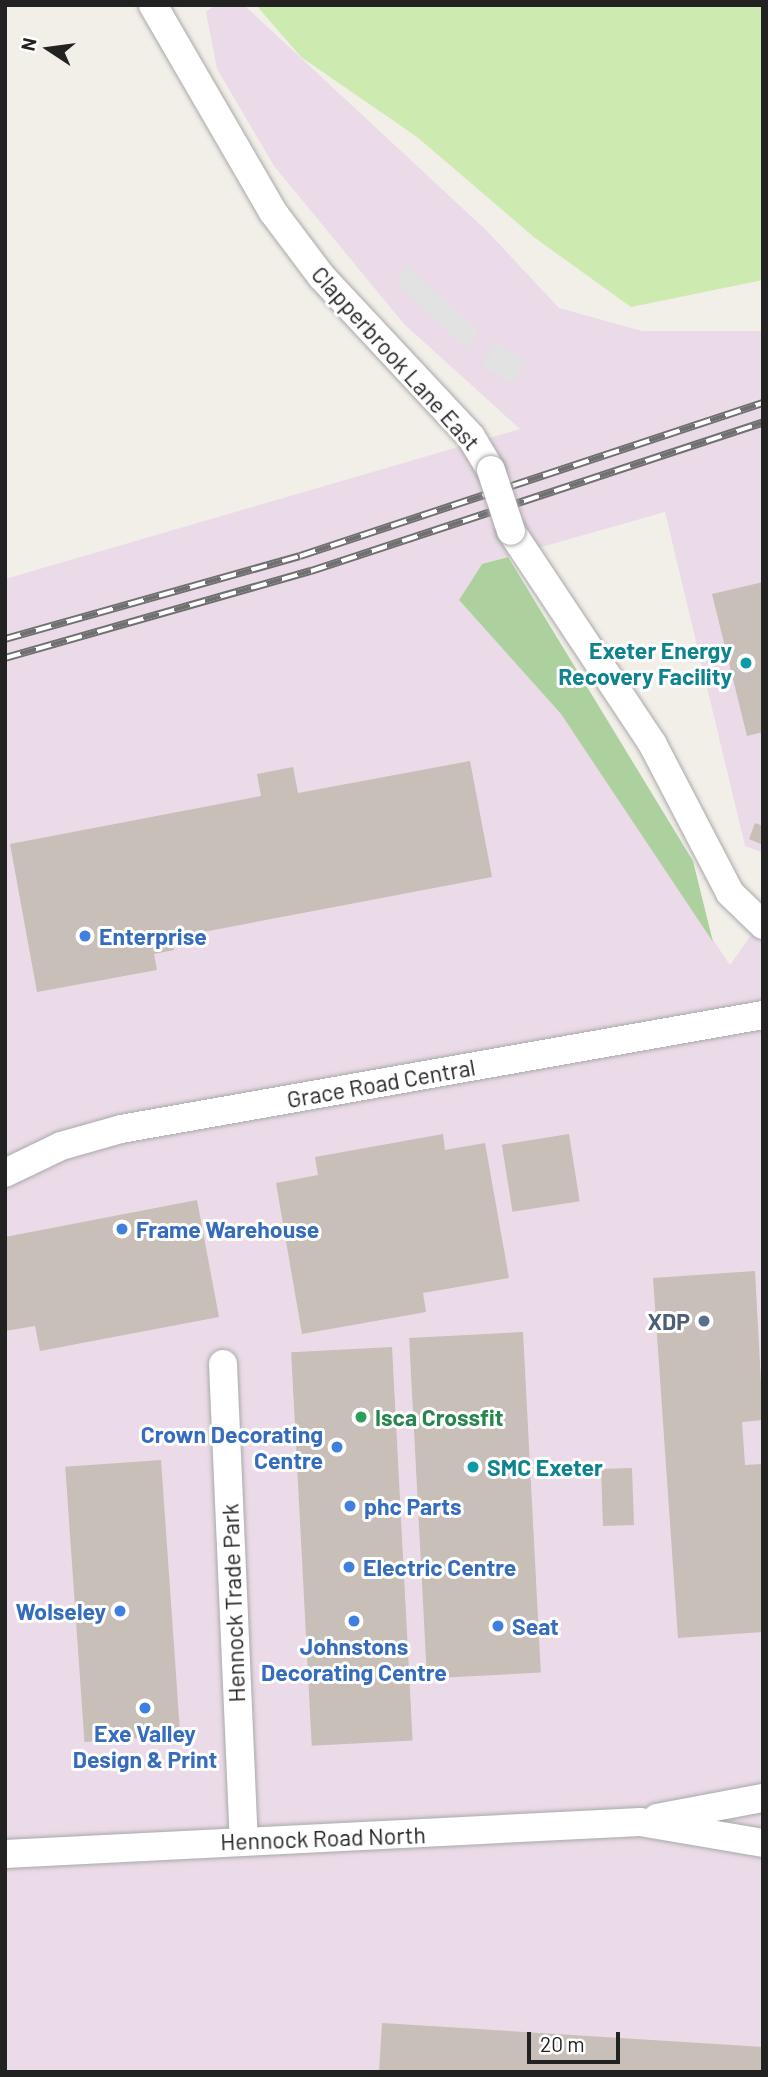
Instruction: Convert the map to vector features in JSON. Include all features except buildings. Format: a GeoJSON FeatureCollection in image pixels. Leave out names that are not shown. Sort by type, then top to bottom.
{"type":"FeatureCollection","features":[{"type":"Feature","properties":{"kind":"street","name":"Clapperbrook Lane East"},"geometry":{"type":"LineString","coordinates":[[153,5],[273,212],[321,276],[471,437],[491,470],[511,531],[652,743],[730,893],[763,925]]}},
{"type":"Feature","properties":{"kind":"street","name":"Grace Road Central"},"geometry":{"type":"LineString","coordinates":[[5,1173],[61,1146],[121,1129],[763,1015]]}},
{"type":"Feature","properties":{"kind":"street","name":"Hennock Trade Park"},"geometry":{"type":"LineString","coordinates":[[223,1364],[244,1841]]}},
{"type":"Feature","properties":{"kind":"street","name":"Hennock Road North"},"geometry":{"type":"LineString","coordinates":[[5,1854],[640,1822],[763,1798]]}},
{"type":"Feature","properties":{"kind":"street","name":"Hennock Road North"},"geometry":{"type":"LineString","coordinates":[[640,1822],[763,1843]]}},
{"type":"Feature","properties":{"kind":"shaded area"},"geometry":{"type":"Polygon","coordinates":[[[215,5],[244,5],[487,231],[559,308],[642,331],[763,331],[763,853],[745,846],[665,512],[482,564],[459,600],[561,714],[730,965],[763,918],[763,2072],[5,2072],[5,579],[520,429],[404,324],[274,166],[217,69],[206,12],[215,5]]]}},
{"type":"Feature","properties":{"kind":"shaded area"},"geometry":{"type":"Polygon","coordinates":[[[406,265],[478,331],[468,349],[397,285],[406,265]]]}},
{"type":"Feature","properties":{"kind":"shaded area"},"geometry":{"type":"Polygon","coordinates":[[[495,343],[526,360],[513,383],[482,366],[495,343]]]}},
{"type":"Feature","properties":{"kind":"green space"},"geometry":{"type":"Polygon","coordinates":[[[256,5],[763,5],[763,280],[631,307],[535,238],[417,137],[301,57],[256,5]]]}},
{"type":"Feature","properties":{"kind":"green space"},"geometry":{"type":"Polygon","coordinates":[[[508,557],[693,861],[713,942],[561,714],[459,600],[482,564],[508,557]]]}},
{"type":"Feature","properties":{"kind":"railway"},"geometry":{"type":"LineString","coordinates":[[5,639],[300,556],[763,403]]}},
{"type":"Feature","properties":{"kind":"railway"},"geometry":{"type":"LineString","coordinates":[[5,658],[311,571],[763,422]]}},
{"type":"Feature","properties":{"kind":"place","name":"Exeter Energy Recovery Facility"},"geometry":{"type":"Point","coordinates":[746,663]}},
{"type":"Feature","properties":{"kind":"place","name":"Enterprise"},"geometry":{"type":"Point","coordinates":[85,936]}},
{"type":"Feature","properties":{"kind":"place","name":"Frame Warehouse"},"geometry":{"type":"Point","coordinates":[122,1229]}},
{"type":"Feature","properties":{"kind":"place","name":"XDP"},"geometry":{"type":"Point","coordinates":[704,1321]}},
{"type":"Feature","properties":{"kind":"place","name":"Isca Crossfit"},"geometry":{"type":"Point","coordinates":[361,1417]}},
{"type":"Feature","properties":{"kind":"place","name":"Crown Decorating Centre"},"geometry":{"type":"Point","coordinates":[337,1447]}},
{"type":"Feature","properties":{"kind":"place","name":"SMC Exeter"},"geometry":{"type":"Point","coordinates":[473,1467]}},
{"type":"Feature","properties":{"kind":"place","name":"phc Parts"},"geometry":{"type":"Point","coordinates":[350,1506]}},
{"type":"Feature","properties":{"kind":"place","name":"Electric Centre"},"geometry":{"type":"Point","coordinates":[349,1567]}},
{"type":"Feature","properties":{"kind":"place","name":"Wolseley"},"geometry":{"type":"Point","coordinates":[120,1611]}},
{"type":"Feature","properties":{"kind":"place","name":"Johnstons Decorating Centre"},"geometry":{"type":"Point","coordinates":[354,1621]}},
{"type":"Feature","properties":{"kind":"place","name":"Seat"},"geometry":{"type":"Point","coordinates":[498,1626]}},
{"type":"Feature","properties":{"kind":"place","name":"Exe Valley Design & Print"},"geometry":{"type":"Point","coordinates":[145,1708]}}]}
